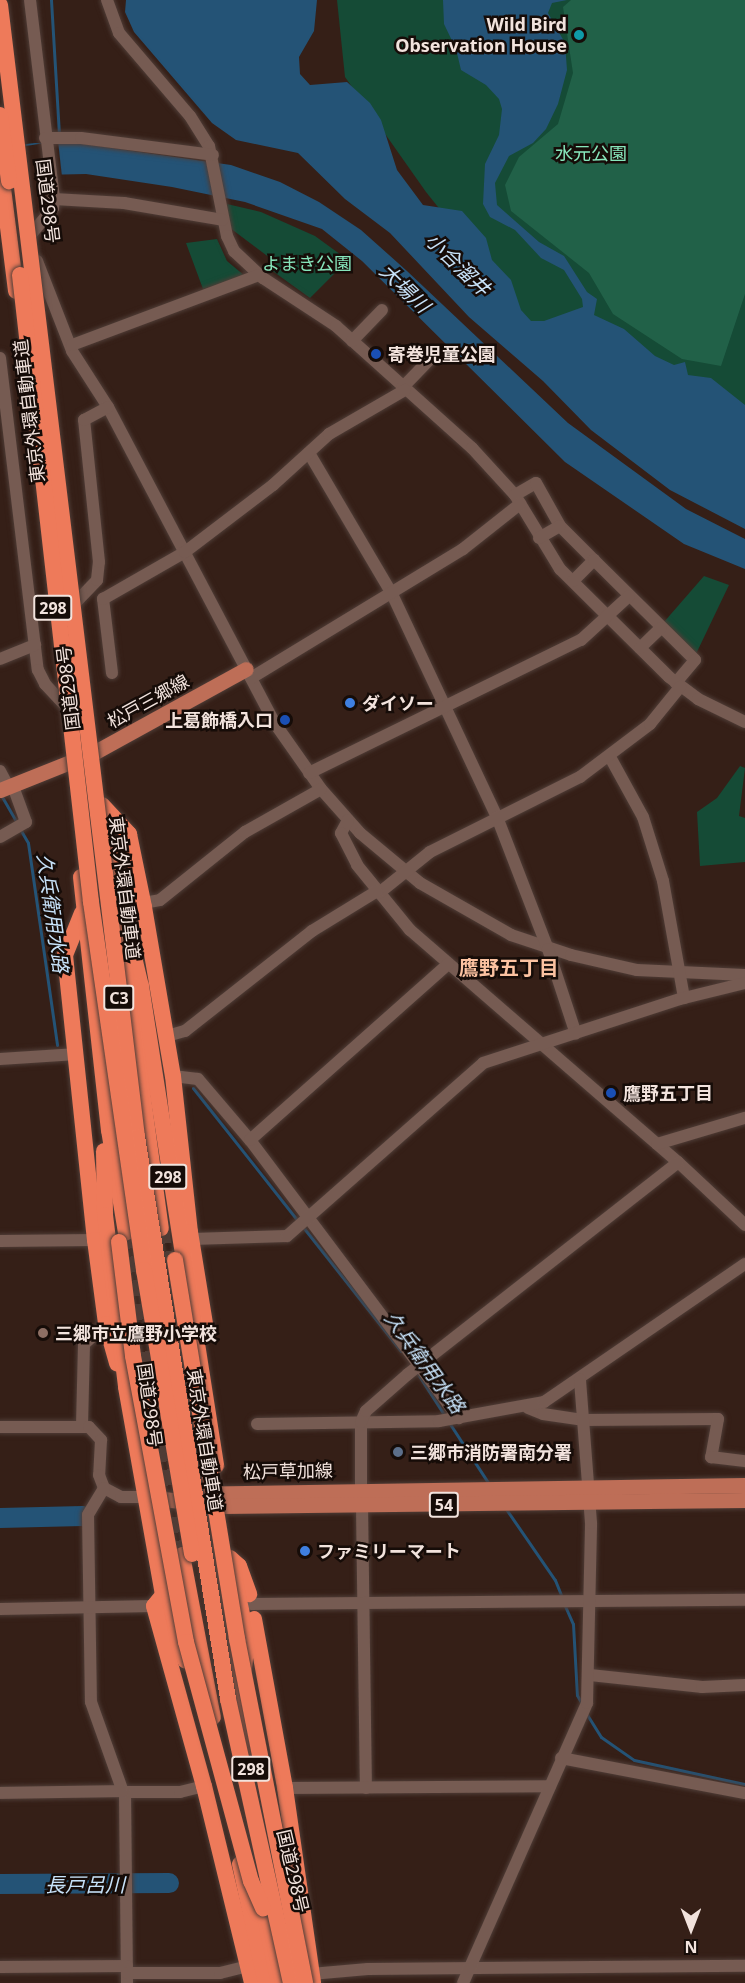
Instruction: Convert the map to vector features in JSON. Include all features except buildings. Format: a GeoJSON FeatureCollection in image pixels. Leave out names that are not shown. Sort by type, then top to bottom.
{"type":"FeatureCollection","features":[{"type":"Feature","properties":{"kind":"highway","name":"国道298号"},"geometry":{"type":"LineString","coordinates":[[5,0],[95,752],[161,1228]]}},
{"type":"Feature","properties":{"kind":"highway","name":"東京外環自動車道"},"geometry":{"type":"LineString","coordinates":[[0,5],[137,1137],[228,1699],[291,1983]]}},
{"type":"Feature","properties":{"kind":"highway","name":"東京外環自動車道"},"geometry":{"type":"LineString","coordinates":[[0,115],[91,902],[124,1139],[218,1701],[279,1983]]}},
{"type":"Feature","properties":{"kind":"highway","name":"国道298号"},"geometry":{"type":"LineString","coordinates":[[0,164],[70,764],[83,911],[123,1237]]}},
{"type":"Feature","properties":{"kind":"highway"},"geometry":{"type":"LineString","coordinates":[[102,805],[129,834],[167,1036],[192,1239],[206,1330],[198,1345]]}},
{"type":"Feature","properties":{"kind":"highway","name":"298"},"geometry":{"type":"LineString","coordinates":[[108,848],[141,986],[172,1201],[198,1345],[230,1558],[246,1637],[240,1711]]}},
{"type":"Feature","properties":{"kind":"highway","name":"298"},"geometry":{"type":"LineString","coordinates":[[83,911],[64,955],[106,1324],[126,1386]]}},
{"type":"Feature","properties":{"kind":"highway","name":"国道298号"},"geometry":{"type":"LineString","coordinates":[[95,1015],[98,1108],[104,1154],[105,1215],[126,1386],[158,1600],[213,1717]]}},
{"type":"Feature","properties":{"kind":"highway"},"geometry":{"type":"LineString","coordinates":[[104,1154],[123,1237],[133,1356],[186,1642],[251,1881],[263,1908]]}},
{"type":"Feature","properties":{"kind":"highway"},"geometry":{"type":"LineString","coordinates":[[172,1201],[175,1260],[237,1639],[308,1981]]}},
{"type":"Feature","properties":{"kind":"highway","name":"国道298号"},"geometry":{"type":"LineString","coordinates":[[213,1553],[240,1711],[275,1890],[308,1981]]}},
{"type":"Feature","properties":{"kind":"highway","name":"国道298号"},"geometry":{"type":"LineString","coordinates":[[182,1555],[247,1905],[266,1983]]}},
{"type":"Feature","properties":{"kind":"highway","name":"298"},"geometry":{"type":"LineString","coordinates":[[230,1558],[239,1566],[251,1604],[285,1788],[308,1981]]}},
{"type":"Feature","properties":{"kind":"highway"},"geometry":{"type":"LineString","coordinates":[[158,1600],[252,1983]]}},
{"type":"Feature","properties":{"kind":"main road","name":"松戸三郷線"},"geometry":{"type":"LineString","coordinates":[[7,788],[70,764],[248,674]]}},
{"type":"Feature","properties":{"kind":"main road","name":"松戸草加線"},"geometry":{"type":"LineString","coordinates":[[221,1499],[361,1490],[745,1485]]}},
{"type":"Feature","properties":{"kind":"main road","name":"松戸草加線"},"geometry":{"type":"LineString","coordinates":[[144,1497],[362,1506],[745,1500]]}},
{"type":"Feature","properties":{"kind":"street"},"geometry":{"type":"LineString","coordinates":[[30,0],[54,199],[53,208],[32,234]]}},
{"type":"Feature","properties":{"kind":"street"},"geometry":{"type":"LineString","coordinates":[[107,0],[119,33],[190,116],[213,158],[222,214],[234,251],[260,275],[318,311],[472,448],[518,500],[539,538],[573,581],[678,685],[745,722]]}},
{"type":"Feature","properties":{"kind":"street"},"geometry":{"type":"LineString","coordinates":[[45,138],[81,138],[213,158]]}},
{"type":"Feature","properties":{"kind":"street"},"geometry":{"type":"LineString","coordinates":[[54,199],[124,203],[222,214]]}},
{"type":"Feature","properties":{"kind":"street"},"geometry":{"type":"LineString","coordinates":[[35,257],[54,310],[72,345],[76,359],[108,407],[276,725],[321,789],[348,820],[403,870],[477,918],[548,949],[602,963],[678,974],[745,975]]}},
{"type":"Feature","properties":{"kind":"street"},"geometry":{"type":"LineString","coordinates":[[72,345],[260,275]]}},
{"type":"Feature","properties":{"kind":"street"},"geometry":{"type":"LineString","coordinates":[[352,341],[382,310]]}},
{"type":"Feature","properties":{"kind":"street"},"geometry":{"type":"LineString","coordinates":[[112,673],[103,599],[186,552],[309,453],[329,434],[404,389],[432,357]]}},
{"type":"Feature","properties":{"kind":"street"},"geometry":{"type":"LineString","coordinates":[[0,358],[5,440],[39,676],[63,703]]}},
{"type":"Feature","properties":{"kind":"street"},"geometry":{"type":"LineString","coordinates":[[76,601],[92,588],[99,562],[82,432],[84,420],[108,407]]}},
{"type":"Feature","properties":{"kind":"street"},"geometry":{"type":"LineString","coordinates":[[309,453],[392,594],[497,817],[548,949],[576,1034]]}},
{"type":"Feature","properties":{"kind":"street"},"geometry":{"type":"LineString","coordinates":[[167,1036],[186,1031],[296,944],[378,892],[403,870],[497,817],[580,777],[610,757],[650,724],[695,660],[560,526],[536,483],[463,549],[392,594],[248,674]]}},
{"type":"Feature","properties":{"kind":"street"},"geometry":{"type":"LineString","coordinates":[[539,538],[560,526]]}},
{"type":"Feature","properties":{"kind":"street"},"geometry":{"type":"LineString","coordinates":[[573,581],[594,560]]}},
{"type":"Feature","properties":{"kind":"street"},"geometry":{"type":"LineString","coordinates":[[92,588],[112,593]]}},
{"type":"Feature","properties":{"kind":"street"},"geometry":{"type":"LineString","coordinates":[[309,772],[581,640],[629,596]]}},
{"type":"Feature","properties":{"kind":"street"},"geometry":{"type":"LineString","coordinates":[[640,648],[661,628]]}},
{"type":"Feature","properties":{"kind":"street"},"geometry":{"type":"LineString","coordinates":[[0,659],[35,645]]}},
{"type":"Feature","properties":{"kind":"street"},"geometry":{"type":"LineString","coordinates":[[610,757],[643,817],[666,890],[678,974],[684,998]]}},
{"type":"Feature","properties":{"kind":"street"},"geometry":{"type":"LineString","coordinates":[[0,771],[23,824],[0,837]]}},
{"type":"Feature","properties":{"kind":"street"},"geometry":{"type":"LineString","coordinates":[[143,903],[160,900],[245,832],[321,789]]}},
{"type":"Feature","properties":{"kind":"street"},"geometry":{"type":"LineString","coordinates":[[348,820],[341,833],[357,865],[410,930],[678,1162],[745,1225]]}},
{"type":"Feature","properties":{"kind":"street"},"geometry":{"type":"LineString","coordinates":[[250,1140],[448,964]]}},
{"type":"Feature","properties":{"kind":"street"},"geometry":{"type":"LineString","coordinates":[[192,1239],[275,1238],[296,1228],[483,1063],[684,998],[745,983]]}},
{"type":"Feature","properties":{"kind":"street"},"geometry":{"type":"LineString","coordinates":[[0,1059],[77,1054]]}},
{"type":"Feature","properties":{"kind":"street"},"geometry":{"type":"LineString","coordinates":[[173,1076],[198,1079],[250,1140],[311,1217],[420,1365],[456,1418]]}},
{"type":"Feature","properties":{"kind":"street"},"geometry":{"type":"LineString","coordinates":[[657,1144],[745,1118]]}},
{"type":"Feature","properties":{"kind":"street"},"geometry":{"type":"LineString","coordinates":[[361,1490],[361,1422],[366,1411],[408,1374],[678,1162]]}},
{"type":"Feature","properties":{"kind":"street"},"geometry":{"type":"LineString","coordinates":[[0,1241],[95,1240]]}},
{"type":"Feature","properties":{"kind":"street"},"geometry":{"type":"LineString","coordinates":[[257,1424],[439,1421],[528,1407],[544,1402],[745,1264]]}},
{"type":"Feature","properties":{"kind":"street"},"geometry":{"type":"LineString","coordinates":[[82,1426],[85,1417],[84,1344],[106,1324]]}},
{"type":"Feature","properties":{"kind":"street"},"geometry":{"type":"LineString","coordinates":[[463,1983],[586,1703],[590,1675],[591,1504],[580,1379]]}},
{"type":"Feature","properties":{"kind":"street"},"geometry":{"type":"LineString","coordinates":[[528,1407],[543,1414],[583,1420],[717,1419],[711,1457],[745,1461]]}},
{"type":"Feature","properties":{"kind":"street"},"geometry":{"type":"LineString","coordinates":[[0,1427],[89,1426],[100,1440],[99,1475],[104,1488],[121,1497],[144,1497]]}},
{"type":"Feature","properties":{"kind":"street"},"geometry":{"type":"LineString","coordinates":[[104,1488],[88,1515],[91,1702],[124,1792],[127,1974]]}},
{"type":"Feature","properties":{"kind":"street"},"geometry":{"type":"LineString","coordinates":[[362,1506],[366,1788]]}},
{"type":"Feature","properties":{"kind":"street"},"geometry":{"type":"LineString","coordinates":[[0,1609],[90,1608],[158,1600]]}},
{"type":"Feature","properties":{"kind":"street"},"geometry":{"type":"LineString","coordinates":[[251,1604],[745,1600]]}},
{"type":"Feature","properties":{"kind":"street"},"geometry":{"type":"LineString","coordinates":[[590,1675],[670,1684],[745,1685]]}},
{"type":"Feature","properties":{"kind":"street"},"geometry":{"type":"LineString","coordinates":[[561,1758],[745,1793]]}},
{"type":"Feature","properties":{"kind":"street"},"geometry":{"type":"LineString","coordinates":[[0,1793],[180,1792],[204,1786]]}},
{"type":"Feature","properties":{"kind":"street"},"geometry":{"type":"LineString","coordinates":[[285,1788],[550,1786]]}},
{"type":"Feature","properties":{"kind":"street"},"geometry":{"type":"LineString","coordinates":[[0,1967],[127,1974],[220,1973],[248,1966]]}},
{"type":"Feature","properties":{"kind":"street"},"geometry":{"type":"LineString","coordinates":[[308,1981],[469,1969],[743,1966]]}},
{"type":"Feature","properties":{"kind":"green space","name":"水元公園"},"geometry":{"type":"Polygon","coordinates":[[[337,0],[745,0],[745,447],[534,327],[426,192],[345,77],[337,0]]]}},
{"type":"Feature","properties":{"kind":"green space"},"geometry":{"type":"Polygon","coordinates":[[[571,0],[745,0],[745,294],[721,366],[682,359],[613,314],[589,273],[511,211],[505,185],[519,157],[558,124],[573,73],[563,7],[571,0]]]}},
{"type":"Feature","properties":{"kind":"green space","name":"よまき公園"},"geometry":{"type":"Polygon","coordinates":[[[227,204],[261,212],[315,236],[348,260],[310,298],[267,267],[274,261],[230,228],[227,204]]]}},
{"type":"Feature","properties":{"kind":"green space"},"geometry":{"type":"Polygon","coordinates":[[[217,239],[227,261],[245,276],[203,289],[186,243],[217,239]]]}},
{"type":"Feature","properties":{"kind":"green space"},"geometry":{"type":"Polygon","coordinates":[[[704,576],[729,585],[695,656],[664,622],[704,576]]]}},
{"type":"Feature","properties":{"kind":"green space"},"geometry":{"type":"Polygon","coordinates":[[[740,766],[745,768],[739,816],[745,818],[745,862],[700,866],[697,812],[717,798],[740,766]]]}},
{"type":"Feature","properties":{"kind":"water","name":"小合溜井"},"geometry":{"type":"Polygon","coordinates":[[[126,0],[317,0],[314,31],[299,57],[300,74],[310,85],[347,82],[370,103],[381,120],[397,170],[423,205],[462,211],[486,238],[492,260],[511,280],[521,310],[531,321],[544,321],[583,307],[582,299],[564,270],[541,258],[515,230],[490,217],[483,204],[485,164],[499,135],[502,109],[499,99],[486,85],[461,70],[456,49],[444,24],[443,0],[567,0],[552,3],[548,13],[565,43],[567,70],[558,104],[546,129],[533,143],[509,156],[495,183],[497,205],[539,242],[564,256],[587,292],[597,299],[594,315],[624,329],[655,356],[674,365],[685,362],[688,375],[711,378],[745,405],[745,529],[670,490],[591,430],[543,381],[469,317],[390,233],[345,199],[298,153],[236,140],[212,123],[134,32],[125,12],[126,0]]]}},
{"type":"Feature","properties":{"kind":"water","name":"大場川"},"geometry":{"type":"Polygon","coordinates":[[[35,143],[84,144],[231,165],[280,182],[319,202],[361,230],[568,423],[686,509],[745,539],[745,569],[684,544],[565,462],[362,261],[322,229],[245,202],[172,187],[86,174],[41,175],[0,147],[35,143]]]}},
{"type":"Feature","properties":{"kind":"pier"},"geometry":{"type":"Polygon","coordinates":[[[58,141],[62,177],[0,182],[0,150],[58,141]]]}},
{"type":"Feature","properties":{"kind":"waterway"},"geometry":{"type":"LineString","coordinates":[[51,0],[59,136]]}},
{"type":"Feature","properties":{"kind":"waterway","name":"久兵衛用水路"},"geometry":{"type":"LineString","coordinates":[[1,795],[17,823]]}},
{"type":"Feature","properties":{"kind":"waterway","name":"久兵衛用水路"},"geometry":{"type":"LineString","coordinates":[[20,829],[28,843],[57,1045]]}},
{"type":"Feature","properties":{"kind":"waterway","name":"久兵衛用水路"},"geometry":{"type":"LineString","coordinates":[[193,1088],[299,1222]]}},
{"type":"Feature","properties":{"kind":"waterway","name":"久兵衛用水路"},"geometry":{"type":"LineString","coordinates":[[303,1227],[401,1351]]}},
{"type":"Feature","properties":{"kind":"waterway","name":"久兵衛用水路"},"geometry":{"type":"LineString","coordinates":[[416,1371],[445,1416]]}},
{"type":"Feature","properties":{"kind":"waterway","name":"久兵衛用水路"},"geometry":{"type":"LineString","coordinates":[[450,1424],[489,1484]]}},
{"type":"Feature","properties":{"kind":"waterway","name":"久兵衛用水路"},"geometry":{"type":"LineString","coordinates":[[506,1509],[555,1580],[562,1597]]}},
{"type":"Feature","properties":{"kind":"waterway"},"geometry":{"type":"LineString","coordinates":[[0,1518],[83,1516]]}},
{"type":"Feature","properties":{"kind":"waterway","name":"久兵衛用水路"},"geometry":{"type":"LineString","coordinates":[[565,1606],[573,1624],[577,1695],[582,1704]]}},
{"type":"Feature","properties":{"kind":"waterway","name":"久兵衛用水路"},"geometry":{"type":"LineString","coordinates":[[586,1713],[601,1737],[634,1760],[744,1784]]}},
{"type":"Feature","properties":{"kind":"waterway","name":"長戸呂川"},"geometry":{"type":"LineString","coordinates":[[0,1884],[169,1883]]}},
{"type":"Feature","properties":{"kind":"tunnel"},"geometry":{"type":"LineString","coordinates":[[161,1228],[211,1544]]}},
{"type":"Feature","properties":{"kind":"tunnel"},"geometry":{"type":"LineString","coordinates":[[126,1233],[182,1555]]}},
{"type":"Feature","properties":{"kind":"place","name":"Wild Bird Observation House"},"geometry":{"type":"Point","coordinates":[579,35]}},
{"type":"Feature","properties":{"kind":"place","name":"寄巻児童公園"},"geometry":{"type":"Point","coordinates":[376,354]}},
{"type":"Feature","properties":{"kind":"place","name":"ダイソー"},"geometry":{"type":"Point","coordinates":[350,703]}},
{"type":"Feature","properties":{"kind":"place","name":"上葛飾橋入口"},"geometry":{"type":"Point","coordinates":[285,720]}},
{"type":"Feature","properties":{"kind":"place","name":"鷹野五丁目"},"geometry":{"type":"Point","coordinates":[611,1093]}},
{"type":"Feature","properties":{"kind":"place","name":"三郷市立鷹野小学校"},"geometry":{"type":"Point","coordinates":[43,1333]}},
{"type":"Feature","properties":{"kind":"place","name":"三郷市消防署南分署"},"geometry":{"type":"Point","coordinates":[398,1452]}},
{"type":"Feature","properties":{"kind":"place","name":"ファミリーマート"},"geometry":{"type":"Point","coordinates":[305,1551]}},
{"type":"Feature","properties":{"kind":"district","name":"鷹野五丁目"},"geometry":{"type":"Point","coordinates":[509,967]}}]}
